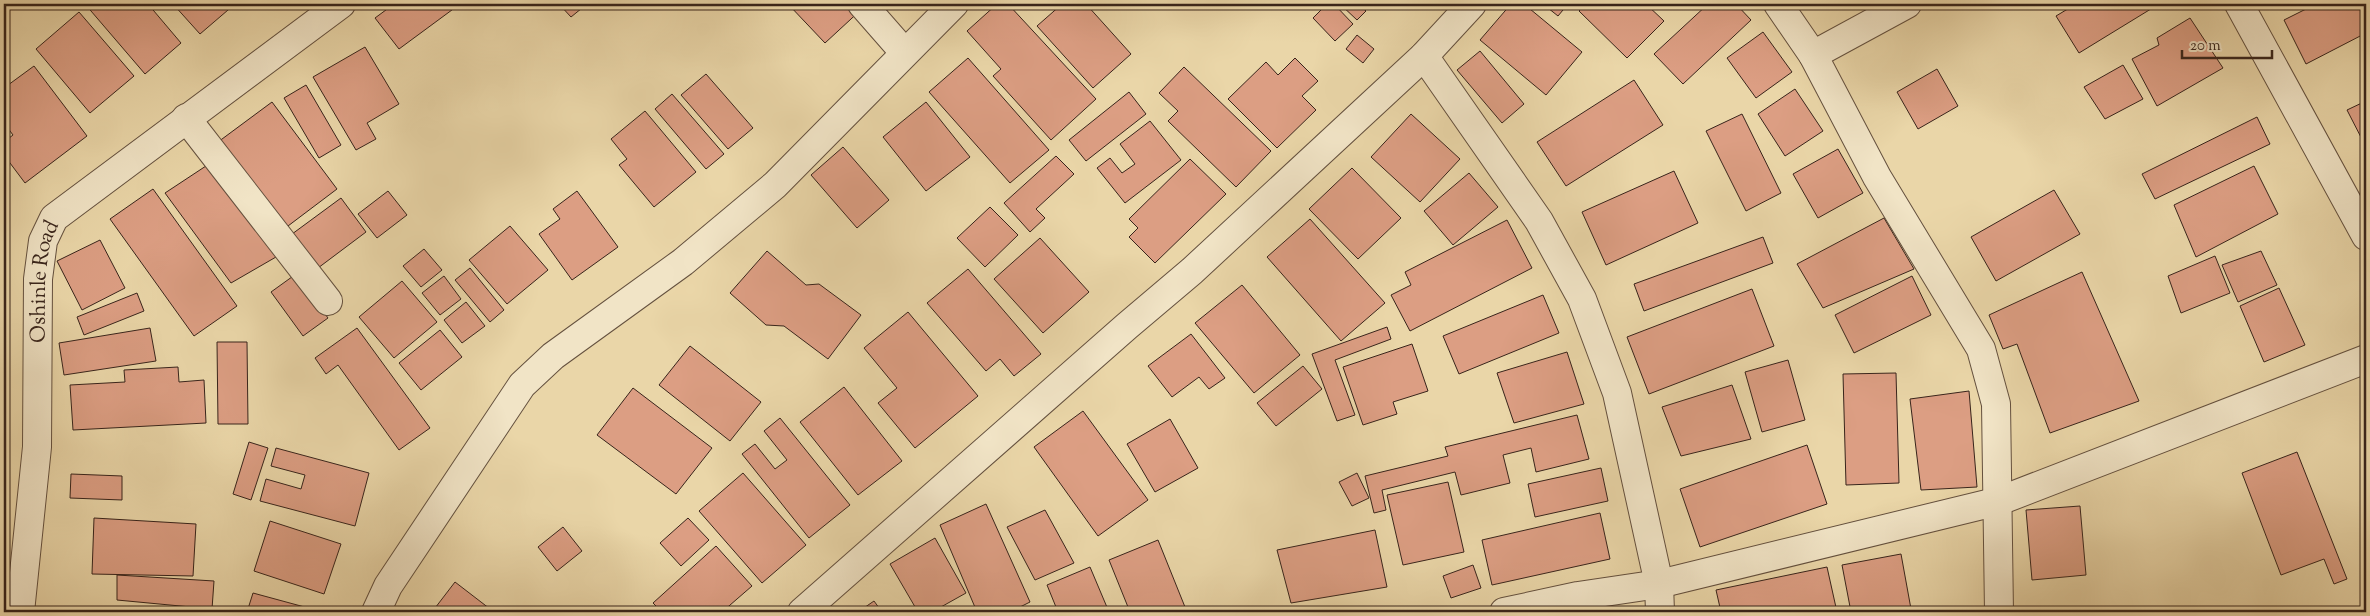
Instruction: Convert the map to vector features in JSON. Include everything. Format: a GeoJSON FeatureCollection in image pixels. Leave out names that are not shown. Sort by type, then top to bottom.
{"type":"FeatureCollection","features":[{"type":"Feature","properties":{"kind":"street","name":"Oshinle Road"},"geometry":{"type":"LineString","coordinates":[[20,612],[37,447],[38,279],[43,241],[54,218],[341,4]]}},
{"type":"Feature","properties":{"kind":"street"},"geometry":{"type":"LineString","coordinates":[[862,4],[904,52]]}},
{"type":"Feature","properties":{"kind":"street"},"geometry":{"type":"LineString","coordinates":[[376,612],[388,586],[522,385],[553,356],[683,262],[775,185],[904,52],[954,4]]}},
{"type":"Feature","properties":{"kind":"street"},"geometry":{"type":"LineString","coordinates":[[802,612],[1192,271],[1424,56],[1472,4]]}},
{"type":"Feature","properties":{"kind":"street"},"geometry":{"type":"LineString","coordinates":[[1778,4],[1813,55],[1877,177],[1981,349],[1996,404],[1999,501],[1999,612]]}},
{"type":"Feature","properties":{"kind":"street"},"geometry":{"type":"LineString","coordinates":[[1813,55],[1907,4]]}},
{"type":"Feature","properties":{"kind":"street"},"geometry":{"type":"LineString","coordinates":[[2239,4],[2366,236]]}},
{"type":"Feature","properties":{"kind":"street"},"geometry":{"type":"LineString","coordinates":[[1424,56],[1540,221],[1582,299],[1617,393],[1659,584],[1660,612]]}},
{"type":"Feature","properties":{"kind":"street"},"geometry":{"type":"LineString","coordinates":[[186,118],[328,301]]}},
{"type":"Feature","properties":{"kind":"street"},"geometry":{"type":"LineString","coordinates":[[1504,612],[1578,596],[1659,584],[1999,501],[2366,359]]}},
{"type":"Feature","properties":{"kind":"building"},"geometry":{"type":"Polygon","coordinates":[[[85,4],[148,4],[181,43],[145,74],[85,4]]]}},
{"type":"Feature","properties":{"kind":"building"},"geometry":{"type":"Polygon","coordinates":[[[173,4],[235,4],[200,34],[173,4]]]}},
{"type":"Feature","properties":{"kind":"building"},"geometry":{"type":"Polygon","coordinates":[[[394,4],[460,4],[399,49],[375,18],[394,4]]]}},
{"type":"Feature","properties":{"kind":"building"},"geometry":{"type":"Polygon","coordinates":[[[559,4],[587,4],[571,17],[559,4]]]}},
{"type":"Feature","properties":{"kind":"building"},"geometry":{"type":"Polygon","coordinates":[[[788,4],[861,4],[864,7],[825,43],[788,4]]]}},
{"type":"Feature","properties":{"kind":"building"},"geometry":{"type":"Polygon","coordinates":[[[997,4],[1008,4],[1096,99],[1051,140],[993,76],[1001,69],[967,31],[997,4]]]}},
{"type":"Feature","properties":{"kind":"building"},"geometry":{"type":"Polygon","coordinates":[[[1062,4],[1086,4],[1131,54],[1093,88],[1037,26],[1062,4]]]}},
{"type":"Feature","properties":{"kind":"building"},"geometry":{"type":"Polygon","coordinates":[[[1327,4],[1334,4],[1353,24],[1335,41],[1313,18],[1327,4]]]}},
{"type":"Feature","properties":{"kind":"building"},"geometry":{"type":"Polygon","coordinates":[[[1340,4],[1358,4],[1366,11],[1357,20],[1340,4]]]}},
{"type":"Feature","properties":{"kind":"building"},"geometry":{"type":"Polygon","coordinates":[[[1511,4],[1524,4],[1582,52],[1546,95],[1480,40],[1511,4]]]}},
{"type":"Feature","properties":{"kind":"building"},"geometry":{"type":"Polygon","coordinates":[[[1543,4],[1568,4],[1558,16],[1543,4]]]}},
{"type":"Feature","properties":{"kind":"building"},"geometry":{"type":"Polygon","coordinates":[[[1586,4],[1646,4],[1664,21],[1627,58],[1579,11],[1586,4]]]}},
{"type":"Feature","properties":{"kind":"building"},"geometry":{"type":"Polygon","coordinates":[[[1708,4],[1736,4],[1751,20],[1683,84],[1654,54],[1708,4]]]}},
{"type":"Feature","properties":{"kind":"building"},"geometry":{"type":"Polygon","coordinates":[[[2076,4],[2159,4],[2079,53],[2056,16],[2076,4]]]}},
{"type":"Feature","properties":{"kind":"building"},"geometry":{"type":"Polygon","coordinates":[[[2316,4],[2366,4],[2366,33],[2306,64],[2284,20],[2316,4]]]}},
{"type":"Feature","properties":{"kind":"building"},"geometry":{"type":"Polygon","coordinates":[[[79,12],[134,76],[90,113],[36,49],[79,12]]]}},
{"type":"Feature","properties":{"kind":"building"},"geometry":{"type":"Polygon","coordinates":[[[2190,18],[2223,68],[2157,106],[2132,59],[2159,45],[2157,38],[2190,18]]]}},
{"type":"Feature","properties":{"kind":"building"},"geometry":{"type":"Polygon","coordinates":[[[1763,32],[1792,72],[1756,98],[1727,58],[1763,32]]]}},
{"type":"Feature","properties":{"kind":"building"},"geometry":{"type":"Polygon","coordinates":[[[1357,35],[1374,49],[1363,63],[1346,49],[1357,35]]]}},
{"type":"Feature","properties":{"kind":"building"},"geometry":{"type":"Polygon","coordinates":[[[365,47],[399,104],[367,123],[376,139],[356,150],[313,77],[365,47]]]}},
{"type":"Feature","properties":{"kind":"building"},"geometry":{"type":"Polygon","coordinates":[[[1480,51],[1524,104],[1502,123],[1457,70],[1480,51]]]}},
{"type":"Feature","properties":{"kind":"building"},"geometry":{"type":"Polygon","coordinates":[[[968,58],[1049,150],[1010,183],[929,92],[968,58]]]}},
{"type":"Feature","properties":{"kind":"building"},"geometry":{"type":"Polygon","coordinates":[[[1295,58],[1318,81],[1302,96],[1316,110],[1277,148],[1228,99],[1266,62],[1278,75],[1295,58]]]}},
{"type":"Feature","properties":{"kind":"building"},"geometry":{"type":"Polygon","coordinates":[[[2123,65],[2143,99],[2105,119],[2084,87],[2123,65]]]}},
{"type":"Feature","properties":{"kind":"building"},"geometry":{"type":"Polygon","coordinates":[[[34,66],[87,136],[25,183],[4,155],[4,142],[13,135],[4,123],[4,88],[34,66]]]}},
{"type":"Feature","properties":{"kind":"building"},"geometry":{"type":"Polygon","coordinates":[[[1184,67],[1271,151],[1236,187],[1168,121],[1178,111],[1159,93],[1184,67]]]}},
{"type":"Feature","properties":{"kind":"building"},"geometry":{"type":"Polygon","coordinates":[[[1937,69],[1958,106],[1918,129],[1897,92],[1937,69]]]}},
{"type":"Feature","properties":{"kind":"building"},"geometry":{"type":"Polygon","coordinates":[[[706,74],[753,128],[728,149],[681,95],[706,74]]]}},
{"type":"Feature","properties":{"kind":"building"},"geometry":{"type":"Polygon","coordinates":[[[1634,80],[1663,125],[1566,186],[1537,142],[1634,80]]]}},
{"type":"Feature","properties":{"kind":"building"},"geometry":{"type":"Polygon","coordinates":[[[306,85],[341,145],[319,158],[284,98],[306,85]]]}},
{"type":"Feature","properties":{"kind":"building"},"geometry":{"type":"Polygon","coordinates":[[[1795,89],[1823,131],[1785,156],[1758,114],[1795,89]]]}},
{"type":"Feature","properties":{"kind":"building"},"geometry":{"type":"Polygon","coordinates":[[[1129,92],[1146,114],[1086,161],[1069,140],[1129,92]]]}},
{"type":"Feature","properties":{"kind":"building"},"geometry":{"type":"Polygon","coordinates":[[[672,94],[724,154],[706,169],[655,109],[672,94]]]}},
{"type":"Feature","properties":{"kind":"building"},"geometry":{"type":"Polygon","coordinates":[[[2366,101],[2366,147],[2347,110],[2366,101]]]}},
{"type":"Feature","properties":{"kind":"building"},"geometry":{"type":"Polygon","coordinates":[[[272,102],[337,189],[284,229],[218,142],[272,102]]]}},
{"type":"Feature","properties":{"kind":"building"},"geometry":{"type":"Polygon","coordinates":[[[926,102],[970,157],[926,191],[883,137],[926,102]]]}},
{"type":"Feature","properties":{"kind":"building"},"geometry":{"type":"Polygon","coordinates":[[[645,111],[696,172],[654,207],[619,165],[627,159],[611,139],[645,111]]]}},
{"type":"Feature","properties":{"kind":"building"},"geometry":{"type":"Polygon","coordinates":[[[1411,114],[1460,159],[1420,202],[1371,157],[1411,114]]]}},
{"type":"Feature","properties":{"kind":"building"},"geometry":{"type":"Polygon","coordinates":[[[1742,114],[1781,193],[1746,211],[1706,131],[1742,114]]]}},
{"type":"Feature","properties":{"kind":"building"},"geometry":{"type":"Polygon","coordinates":[[[2257,117],[2270,144],[2155,199],[2142,174],[2257,117]]]}},
{"type":"Feature","properties":{"kind":"building"},"geometry":{"type":"Polygon","coordinates":[[[1150,121],[1181,160],[1125,203],[1097,168],[1110,158],[1122,173],[1135,164],[1120,144],[1150,121]]]}},
{"type":"Feature","properties":{"kind":"building"},"geometry":{"type":"Polygon","coordinates":[[[843,147],[889,200],[857,228],[811,175],[843,147]]]}},
{"type":"Feature","properties":{"kind":"building"},"geometry":{"type":"Polygon","coordinates":[[[1838,149],[1863,193],[1818,218],[1793,174],[1838,149]]]}},
{"type":"Feature","properties":{"kind":"building"},"geometry":{"type":"Polygon","coordinates":[[[1056,156],[1074,174],[1036,209],[1045,218],[1030,232],[1004,203],[1056,156]]]}},
{"type":"Feature","properties":{"kind":"building"},"geometry":{"type":"Polygon","coordinates":[[[1190,159],[1226,194],[1155,263],[1129,237],[1138,228],[1129,219],[1190,159]]]}},
{"type":"Feature","properties":{"kind":"building"},"geometry":{"type":"Polygon","coordinates":[[[212,162],[276,257],[231,283],[165,193],[212,162]]]}},
{"type":"Feature","properties":{"kind":"building"},"geometry":{"type":"Polygon","coordinates":[[[2254,166],[2278,214],[2196,257],[2174,205],[2254,166]]]}},
{"type":"Feature","properties":{"kind":"building"},"geometry":{"type":"Polygon","coordinates":[[[1352,168],[1401,218],[1358,259],[1309,209],[1352,168]]]}},
{"type":"Feature","properties":{"kind":"building"},"geometry":{"type":"Polygon","coordinates":[[[1674,171],[1698,223],[1606,265],[1582,212],[1674,171]]]}},
{"type":"Feature","properties":{"kind":"building"},"geometry":{"type":"Polygon","coordinates":[[[1469,173],[1498,207],[1453,245],[1424,211],[1469,173]]]}},
{"type":"Feature","properties":{"kind":"building"},"geometry":{"type":"Polygon","coordinates":[[[153,189],[237,306],[194,336],[110,219],[153,189]]]}},
{"type":"Feature","properties":{"kind":"building"},"geometry":{"type":"Polygon","coordinates":[[[2054,190],[2080,234],[1996,281],[1971,237],[2054,190]]]}},
{"type":"Feature","properties":{"kind":"building"},"geometry":{"type":"Polygon","coordinates":[[[388,191],[407,215],[377,238],[358,214],[388,191]]]}},
{"type":"Feature","properties":{"kind":"building"},"geometry":{"type":"Polygon","coordinates":[[[577,191],[618,247],[572,280],[539,234],[560,219],[553,209],[577,191]]]}},
{"type":"Feature","properties":{"kind":"building"},"geometry":{"type":"Polygon","coordinates":[[[341,198],[366,232],[314,271],[288,237],[341,198]]]}},
{"type":"Feature","properties":{"kind":"building"},"geometry":{"type":"Polygon","coordinates":[[[990,207],[1018,235],[985,267],[957,238],[990,207]]]}},
{"type":"Feature","properties":{"kind":"building"},"geometry":{"type":"Polygon","coordinates":[[[1884,218],[1914,269],[1823,308],[1797,264],[1884,218]]]}},
{"type":"Feature","properties":{"kind":"building"},"geometry":{"type":"Polygon","coordinates":[[[1310,219],[1385,303],[1341,341],[1267,257],[1310,219]]]}},
{"type":"Feature","properties":{"kind":"building"},"geometry":{"type":"Polygon","coordinates":[[[1507,220],[1532,268],[1410,331],[1391,295],[1411,285],[1405,272],[1507,220]]]}},
{"type":"Feature","properties":{"kind":"building"},"geometry":{"type":"Polygon","coordinates":[[[510,226],[548,270],[507,304],[469,260],[510,226]]]}},
{"type":"Feature","properties":{"kind":"building"},"geometry":{"type":"Polygon","coordinates":[[[1763,237],[1773,263],[1644,311],[1634,284],[1763,237]]]}},
{"type":"Feature","properties":{"kind":"building"},"geometry":{"type":"Polygon","coordinates":[[[1040,238],[1089,292],[1043,333],[994,279],[1040,238]]]}},
{"type":"Feature","properties":{"kind":"building"},"geometry":{"type":"Polygon","coordinates":[[[100,240],[125,288],[82,310],[57,261],[100,240]]]}},
{"type":"Feature","properties":{"kind":"building"},"geometry":{"type":"Polygon","coordinates":[[[424,249],[442,270],[421,287],[403,266],[424,249]]]}},
{"type":"Feature","properties":{"kind":"building"},"geometry":{"type":"Polygon","coordinates":[[[767,251],[806,285],[819,284],[861,315],[828,359],[784,326],[766,325],[730,293],[767,251]]]}},
{"type":"Feature","properties":{"kind":"building"},"geometry":{"type":"Polygon","coordinates":[[[2261,251],[2277,285],[2238,302],[2222,265],[2261,251]]]}},
{"type":"Feature","properties":{"kind":"building"},"geometry":{"type":"Polygon","coordinates":[[[2215,256],[2230,293],[2181,313],[2168,276],[2215,256]]]}},
{"type":"Feature","properties":{"kind":"building"},"geometry":{"type":"Polygon","coordinates":[[[470,268],[504,310],[490,322],[455,280],[470,268]]]}},
{"type":"Feature","properties":{"kind":"building"},"geometry":{"type":"Polygon","coordinates":[[[968,269],[1041,354],[1014,376],[1000,359],[986,371],[927,303],[968,269]]]}},
{"type":"Feature","properties":{"kind":"building"},"geometry":{"type":"Polygon","coordinates":[[[2082,272],[2139,401],[2050,433],[2017,344],[2003,349],[1989,315],[2082,272]]]}},
{"type":"Feature","properties":{"kind":"building"},"geometry":{"type":"Polygon","coordinates":[[[296,274],[328,318],[303,336],[271,292],[296,274]]]}},
{"type":"Feature","properties":{"kind":"building"},"geometry":{"type":"Polygon","coordinates":[[[444,276],[461,299],[440,315],[422,293],[444,276]]]}},
{"type":"Feature","properties":{"kind":"building"},"geometry":{"type":"Polygon","coordinates":[[[1912,276],[1931,315],[1854,353],[1835,315],[1912,276]]]}},
{"type":"Feature","properties":{"kind":"building"},"geometry":{"type":"Polygon","coordinates":[[[402,281],[437,322],[394,358],[359,317],[402,281]]]}},
{"type":"Feature","properties":{"kind":"building"},"geometry":{"type":"Polygon","coordinates":[[[1242,285],[1300,355],[1254,393],[1195,323],[1242,285]]]}},
{"type":"Feature","properties":{"kind":"building"},"geometry":{"type":"Polygon","coordinates":[[[2279,288],[2305,345],[2264,362],[2240,306],[2279,288]]]}},
{"type":"Feature","properties":{"kind":"building"},"geometry":{"type":"Polygon","coordinates":[[[1752,289],[1774,346],[1649,394],[1627,337],[1752,289]]]}},
{"type":"Feature","properties":{"kind":"building"},"geometry":{"type":"Polygon","coordinates":[[[137,293],[144,311],[84,335],[77,317],[137,293]]]}},
{"type":"Feature","properties":{"kind":"building"},"geometry":{"type":"Polygon","coordinates":[[[1543,295],[1559,333],[1459,374],[1443,336],[1543,295]]]}},
{"type":"Feature","properties":{"kind":"building"},"geometry":{"type":"Polygon","coordinates":[[[466,302],[485,326],[462,343],[444,320],[466,302]]]}},
{"type":"Feature","properties":{"kind":"building"},"geometry":{"type":"Polygon","coordinates":[[[908,312],[978,396],[915,448],[878,403],[897,388],[864,348],[908,312]]]}},
{"type":"Feature","properties":{"kind":"building"},"geometry":{"type":"Polygon","coordinates":[[[1387,327],[1391,339],[1335,360],[1355,415],[1337,421],[1312,354],[1387,327]]]}},
{"type":"Feature","properties":{"kind":"building"},"geometry":{"type":"Polygon","coordinates":[[[150,328],[156,361],[64,375],[59,343],[150,328]]]}},
{"type":"Feature","properties":{"kind":"building"},"geometry":{"type":"Polygon","coordinates":[[[357,328],[430,428],[399,450],[338,365],[326,374],[315,358],[357,328]]]}},
{"type":"Feature","properties":{"kind":"building"},"geometry":{"type":"Polygon","coordinates":[[[440,330],[462,357],[421,390],[399,363],[440,330]]]}},
{"type":"Feature","properties":{"kind":"building"},"geometry":{"type":"Polygon","coordinates":[[[1191,334],[1225,378],[1209,389],[1199,377],[1172,397],[1148,366],[1191,334]]]}},
{"type":"Feature","properties":{"kind":"building"},"geometry":{"type":"Polygon","coordinates":[[[217,342],[247,342],[248,424],[218,424],[217,342]]]}},
{"type":"Feature","properties":{"kind":"building"},"geometry":{"type":"Polygon","coordinates":[[[1412,344],[1428,391],[1393,402],[1397,414],[1363,425],[1343,367],[1412,344]]]}},
{"type":"Feature","properties":{"kind":"building"},"geometry":{"type":"Polygon","coordinates":[[[690,346],[761,402],[730,441],[659,385],[690,346]]]}},
{"type":"Feature","properties":{"kind":"building"},"geometry":{"type":"Polygon","coordinates":[[[1567,352],[1584,404],[1514,423],[1497,373],[1567,352]]]}},
{"type":"Feature","properties":{"kind":"building"},"geometry":{"type":"Polygon","coordinates":[[[1788,360],[1805,420],[1762,432],[1745,372],[1788,360]]]}},
{"type":"Feature","properties":{"kind":"building"},"geometry":{"type":"Polygon","coordinates":[[[1303,366],[1322,389],[1276,426],[1257,403],[1303,366]]]}},
{"type":"Feature","properties":{"kind":"building"},"geometry":{"type":"Polygon","coordinates":[[[178,367],[179,382],[204,380],[206,423],[73,430],[70,385],[125,382],[124,370],[178,367]]]}},
{"type":"Feature","properties":{"kind":"building"},"geometry":{"type":"Polygon","coordinates":[[[1896,373],[1899,483],[1846,485],[1843,374],[1896,373]]]}},
{"type":"Feature","properties":{"kind":"building"},"geometry":{"type":"Polygon","coordinates":[[[1732,385],[1751,439],[1681,456],[1662,407],[1732,385]]]}},
{"type":"Feature","properties":{"kind":"building"},"geometry":{"type":"Polygon","coordinates":[[[844,387],[902,461],[858,495],[800,422],[844,387]]]}},
{"type":"Feature","properties":{"kind":"building"},"geometry":{"type":"Polygon","coordinates":[[[633,388],[712,448],[676,494],[597,435],[633,388]]]}},
{"type":"Feature","properties":{"kind":"building"},"geometry":{"type":"Polygon","coordinates":[[[1969,391],[1977,487],[1921,490],[1910,399],[1969,391]]]}},
{"type":"Feature","properties":{"kind":"building"},"geometry":{"type":"Polygon","coordinates":[[[1083,411],[1148,500],[1098,536],[1034,447],[1083,411]]]}},
{"type":"Feature","properties":{"kind":"building"},"geometry":{"type":"Polygon","coordinates":[[[1577,415],[1589,459],[1536,472],[1531,448],[1503,455],[1510,483],[1461,495],[1455,472],[1382,490],[1386,510],[1374,513],[1365,476],[1448,456],[1445,447],[1577,415]]]}},
{"type":"Feature","properties":{"kind":"building"},"geometry":{"type":"Polygon","coordinates":[[[780,418],[850,505],[809,538],[742,454],[755,444],[775,469],[787,460],[764,431],[780,418]]]}},
{"type":"Feature","properties":{"kind":"building"},"geometry":{"type":"Polygon","coordinates":[[[1170,419],[1198,468],[1155,492],[1127,444],[1170,419]]]}},
{"type":"Feature","properties":{"kind":"building"},"geometry":{"type":"Polygon","coordinates":[[[249,442],[268,448],[251,500],[233,494],[249,442]]]}},
{"type":"Feature","properties":{"kind":"building"},"geometry":{"type":"Polygon","coordinates":[[[1807,445],[1827,504],[1700,547],[1680,489],[1807,445]]]}},
{"type":"Feature","properties":{"kind":"building"},"geometry":{"type":"Polygon","coordinates":[[[276,448],[369,473],[355,526],[260,501],[266,479],[301,489],[305,475],[271,466],[276,448]]]}},
{"type":"Feature","properties":{"kind":"building"},"geometry":{"type":"Polygon","coordinates":[[[2297,452],[2347,579],[2334,584],[2324,559],[2281,575],[2242,473],[2297,452]]]}},
{"type":"Feature","properties":{"kind":"building"},"geometry":{"type":"Polygon","coordinates":[[[1601,468],[1608,501],[1535,517],[1528,484],[1601,468]]]}},
{"type":"Feature","properties":{"kind":"building"},"geometry":{"type":"Polygon","coordinates":[[[743,473],[806,545],[762,583],[699,511],[743,473]]]}},
{"type":"Feature","properties":{"kind":"building"},"geometry":{"type":"Polygon","coordinates":[[[1357,473],[1369,498],[1352,506],[1339,482],[1357,473]]]}},
{"type":"Feature","properties":{"kind":"building"},"geometry":{"type":"Polygon","coordinates":[[[71,474],[122,476],[122,500],[70,498],[71,474]]]}},
{"type":"Feature","properties":{"kind":"building"},"geometry":{"type":"Polygon","coordinates":[[[1448,482],[1464,552],[1403,565],[1387,495],[1448,482]]]}},
{"type":"Feature","properties":{"kind":"building"},"geometry":{"type":"Polygon","coordinates":[[[986,504],[1030,602],[1010,612],[977,612],[940,525],[986,504]]]}},
{"type":"Feature","properties":{"kind":"building"},"geometry":{"type":"Polygon","coordinates":[[[2080,506],[2086,575],[2032,580],[2026,510],[2080,506]]]}},
{"type":"Feature","properties":{"kind":"building"},"geometry":{"type":"Polygon","coordinates":[[[1045,510],[1074,563],[1035,580],[1007,527],[1045,510]]]}},
{"type":"Feature","properties":{"kind":"building"},"geometry":{"type":"Polygon","coordinates":[[[1600,513],[1610,559],[1492,585],[1482,540],[1600,513]]]}},
{"type":"Feature","properties":{"kind":"building"},"geometry":{"type":"Polygon","coordinates":[[[94,518],[196,524],[193,576],[92,574],[94,518]]]}},
{"type":"Feature","properties":{"kind":"building"},"geometry":{"type":"Polygon","coordinates":[[[688,518],[709,540],[681,566],[660,543],[688,518]]]}},
{"type":"Feature","properties":{"kind":"building"},"geometry":{"type":"Polygon","coordinates":[[[270,521],[341,544],[324,594],[254,571],[270,521]]]}},
{"type":"Feature","properties":{"kind":"building"},"geometry":{"type":"Polygon","coordinates":[[[563,527],[582,551],[557,571],[538,547],[563,527]]]}},
{"type":"Feature","properties":{"kind":"building"},"geometry":{"type":"Polygon","coordinates":[[[1375,530],[1387,587],[1291,603],[1277,550],[1375,530]]]}},
{"type":"Feature","properties":{"kind":"building"},"geometry":{"type":"Polygon","coordinates":[[[935,538],[966,593],[932,612],[918,612],[890,564],[935,538]]]}},
{"type":"Feature","properties":{"kind":"building"},"geometry":{"type":"Polygon","coordinates":[[[1158,540],[1187,612],[1130,612],[1109,560],[1158,540]]]}},
{"type":"Feature","properties":{"kind":"building"},"geometry":{"type":"Polygon","coordinates":[[[716,546],[752,586],[722,612],[662,612],[653,603],[716,546]]]}},
{"type":"Feature","properties":{"kind":"building"},"geometry":{"type":"Polygon","coordinates":[[[1901,554],[1911,609],[1894,612],[1851,612],[1842,565],[1901,554]]]}},
{"type":"Feature","properties":{"kind":"building"},"geometry":{"type":"Polygon","coordinates":[[[1473,565],[1481,588],[1451,598],[1443,576],[1473,565]]]}},
{"type":"Feature","properties":{"kind":"building"},"geometry":{"type":"Polygon","coordinates":[[[1090,567],[1109,612],[1058,612],[1047,585],[1090,567]]]}},
{"type":"Feature","properties":{"kind":"building"},"geometry":{"type":"Polygon","coordinates":[[[1827,567],[1837,612],[1721,612],[1716,590],[1827,567]]]}},
{"type":"Feature","properties":{"kind":"building"},"geometry":{"type":"Polygon","coordinates":[[[117,575],[214,581],[212,609],[117,600],[117,575]]]}},
{"type":"Feature","properties":{"kind":"building"},"geometry":{"type":"Polygon","coordinates":[[[455,582],[494,612],[432,612],[455,582]]]}},
{"type":"Feature","properties":{"kind":"building"},"geometry":{"type":"Polygon","coordinates":[[[253,593],[323,612],[247,612],[253,593]]]}},
{"type":"Feature","properties":{"kind":"building"},"geometry":{"type":"Polygon","coordinates":[[[874,601],[882,612],[858,612],[874,601]]]}}]}
